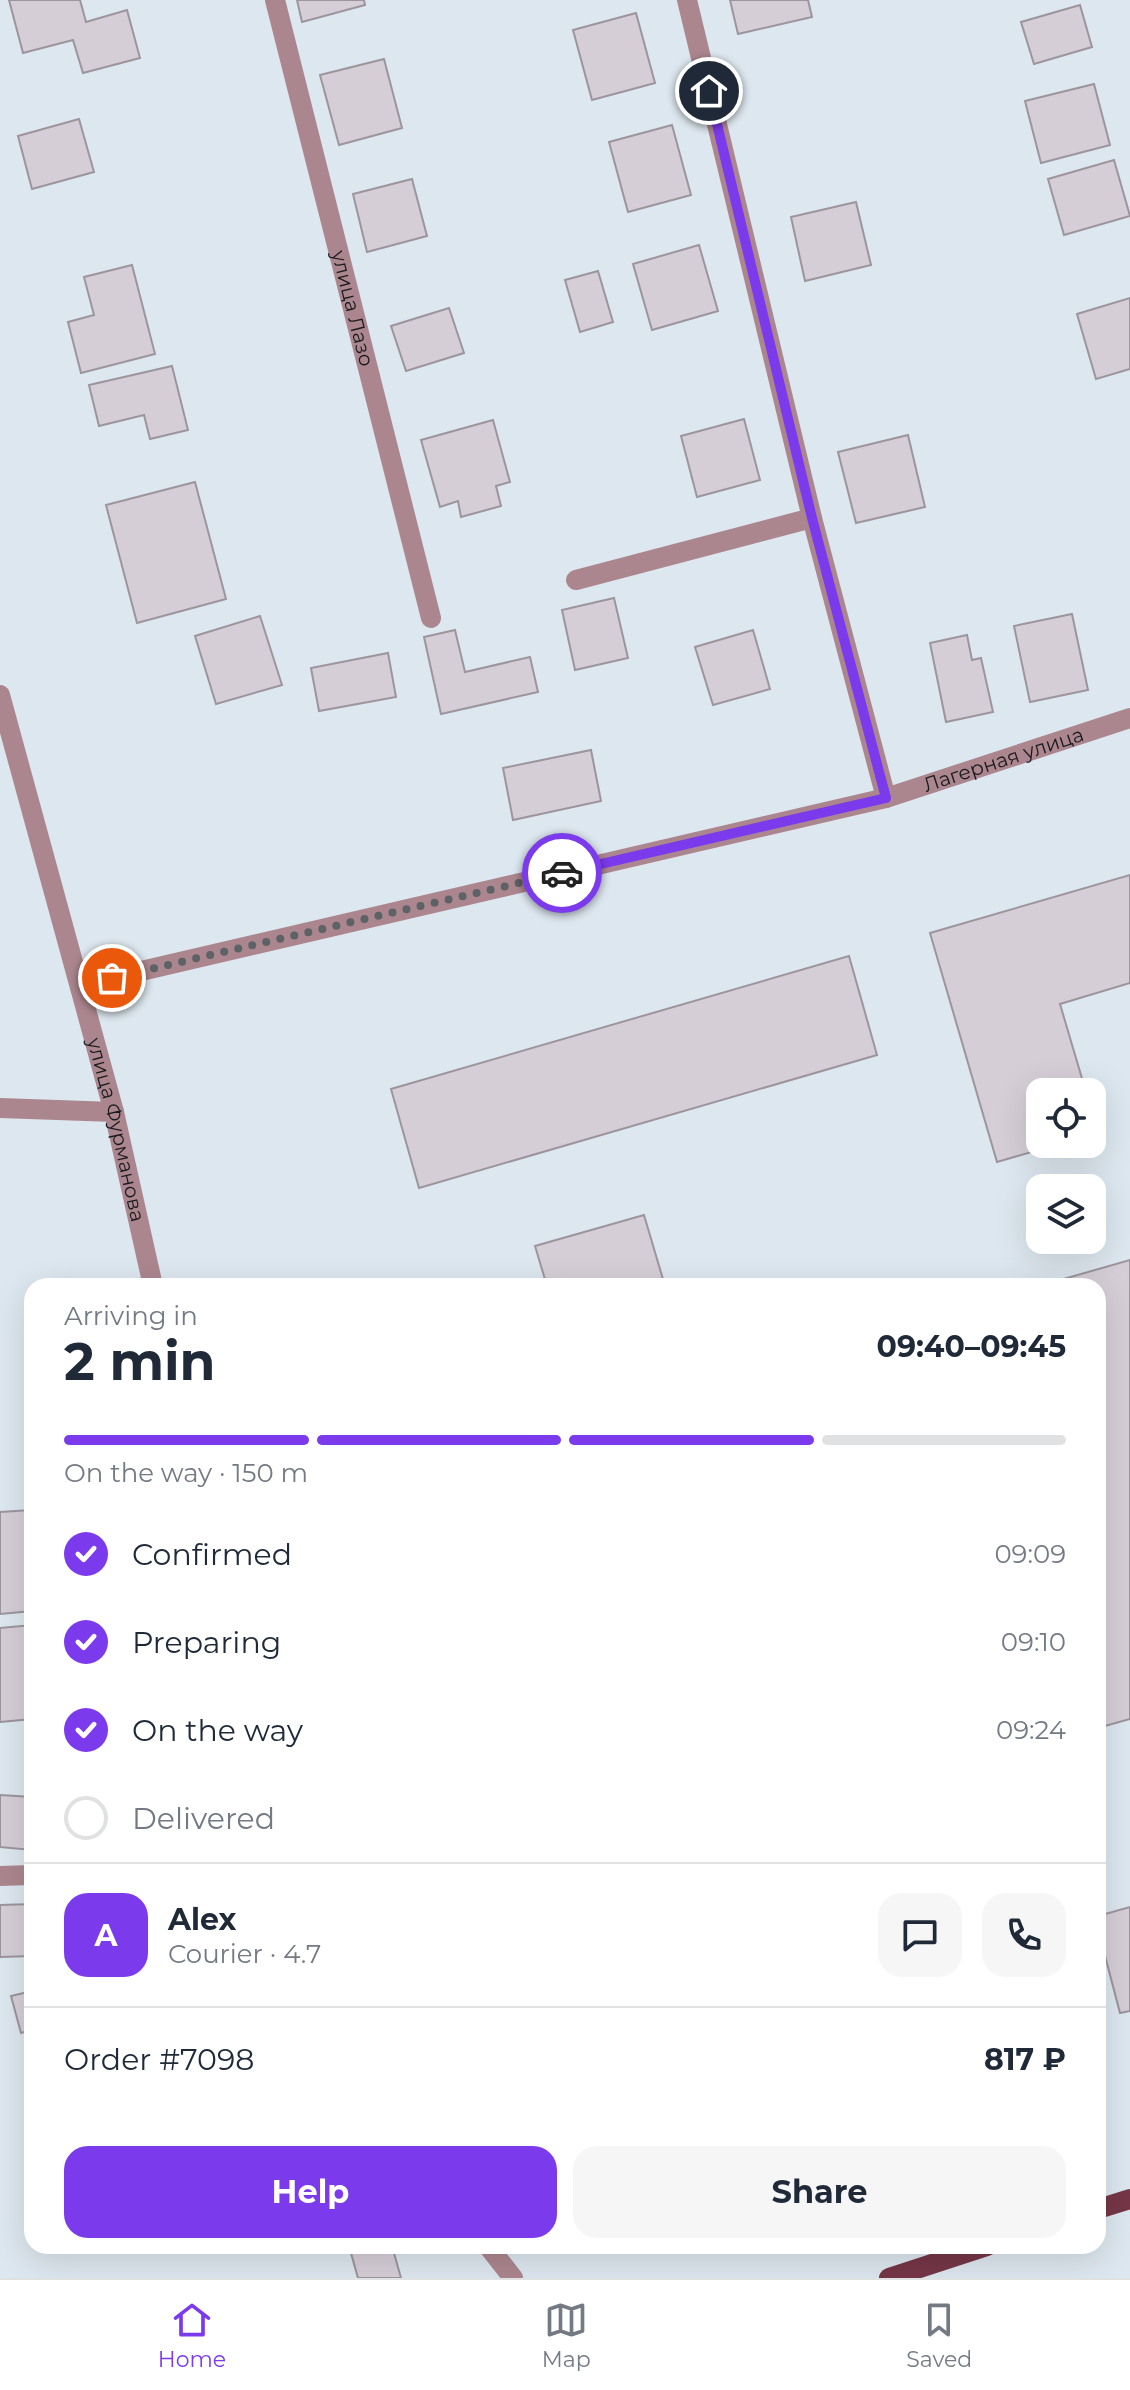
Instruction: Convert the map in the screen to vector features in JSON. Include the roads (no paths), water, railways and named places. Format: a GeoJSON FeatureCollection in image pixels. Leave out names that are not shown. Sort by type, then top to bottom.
{"type":"FeatureCollection","features":[{"type":"Feature","properties":{"kind":"main road"},"geometry":{"type":"LineString","coordinates":[[1106,2206],[1130,2199]]}},
{"type":"Feature","properties":{"kind":"main road"},"geometry":{"type":"LineString","coordinates":[[889,2278],[962,2254]]}},
{"type":"Feature","properties":{"kind":"street","name":"улица Лазо"},"geometry":{"type":"LineString","coordinates":[[275,0],[431,618]]}},
{"type":"Feature","properties":{"kind":"street"},"geometry":{"type":"LineString","coordinates":[[687,0],[812,518],[886,798]]}},
{"type":"Feature","properties":{"kind":"street"},"geometry":{"type":"LineString","coordinates":[[576,580],[812,518]]}},
{"type":"Feature","properties":{"kind":"street","name":"улица Фурманова"},"geometry":{"type":"LineString","coordinates":[[0,695],[114,1112],[151,1278]]}},
{"type":"Feature","properties":{"kind":"street","name":"Лагерная улица"},"geometry":{"type":"LineString","coordinates":[[81,985],[886,798],[1130,718]]}},
{"type":"Feature","properties":{"kind":"street"},"geometry":{"type":"LineString","coordinates":[[0,1108],[114,1112]]}},
{"type":"Feature","properties":{"kind":"street"},"geometry":{"type":"LineString","coordinates":[[0,1876],[24,1875]]}},
{"type":"Feature","properties":{"kind":"street"},"geometry":{"type":"LineString","coordinates":[[494,2254],[513,2278]]}}]}
